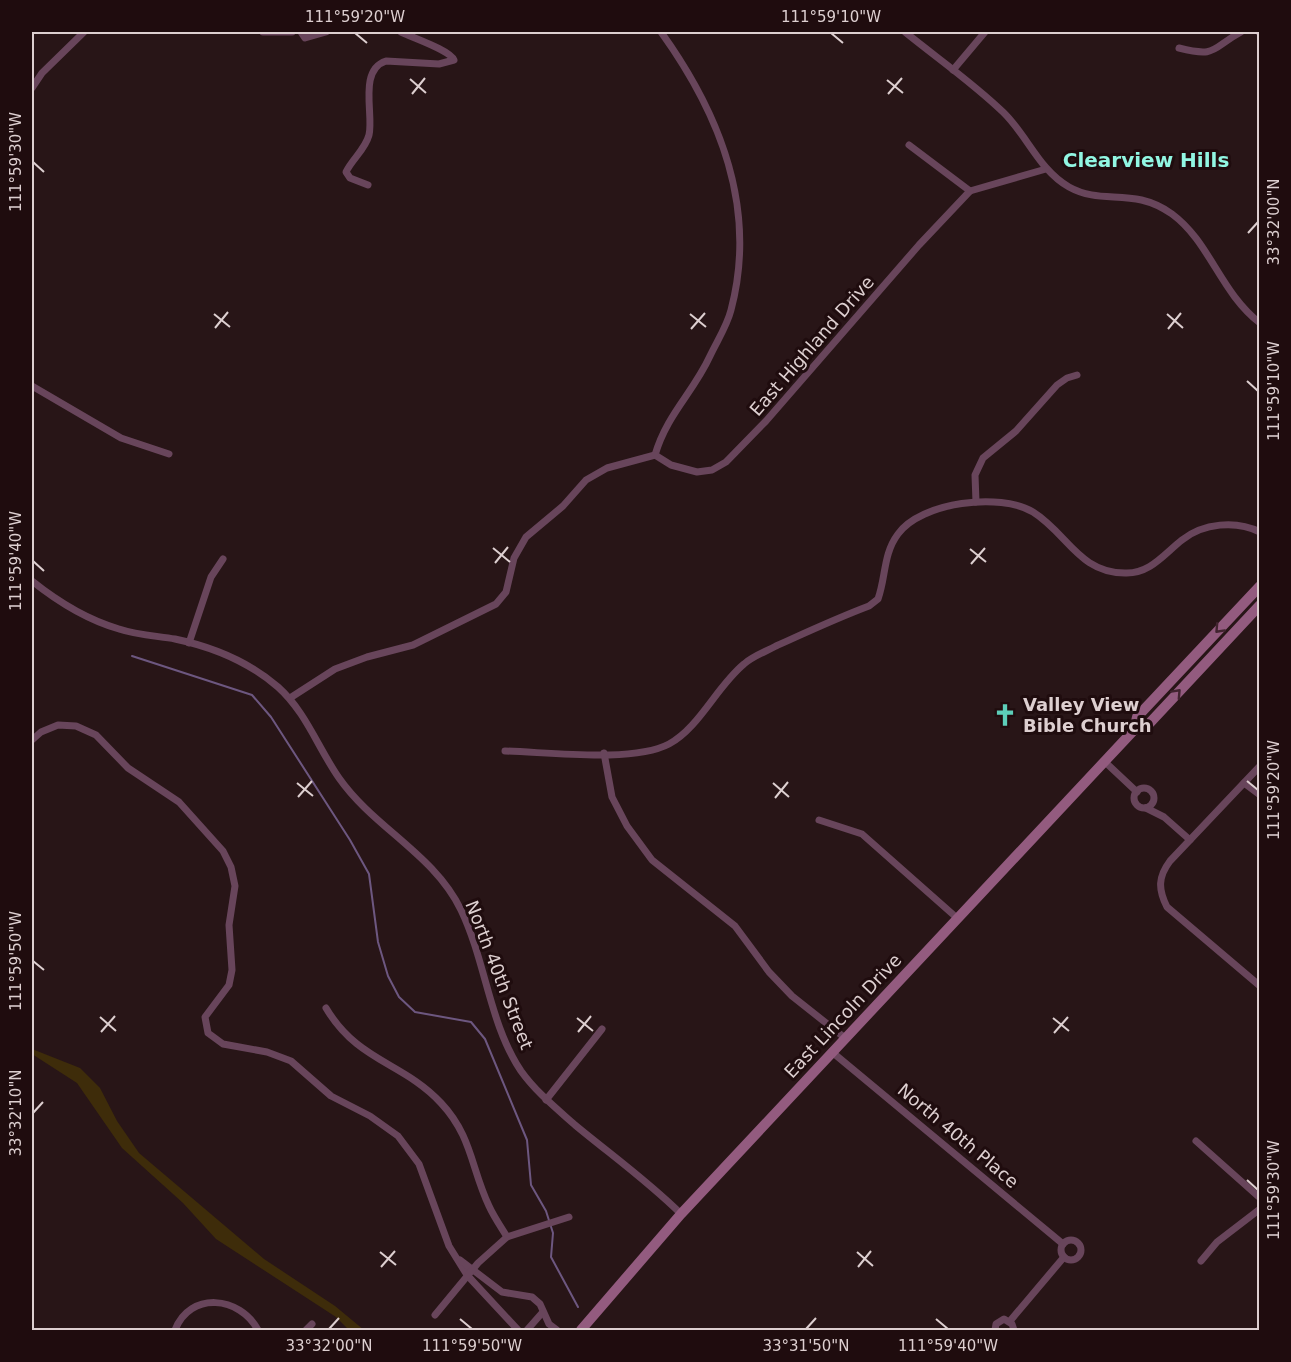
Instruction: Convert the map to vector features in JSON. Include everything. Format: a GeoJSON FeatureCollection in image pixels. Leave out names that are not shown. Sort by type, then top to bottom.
{"type":"FeatureCollection","features":[{"type":"Feature","properties":{"kind":"main road","name":"East Lincoln Drive"},"geometry":{"type":"LineString","coordinates":[[584,1328],[681,1214],[1134,730],[1137,717],[1260,586]]}},
{"type":"Feature","properties":{"kind":"main road","name":"East Lincoln Drive"},"geometry":{"type":"LineString","coordinates":[[1134,730],[1146,727],[1260,605]]}},
{"type":"Feature","properties":{"kind":"street"},"geometry":{"type":"LineString","coordinates":[[32,88],[42,73],[84,32]]}},
{"type":"Feature","properties":{"kind":"street"},"geometry":{"type":"LineString","coordinates":[[263,32],[292,32]]}},
{"type":"Feature","properties":{"kind":"street"},"geometry":{"type":"LineString","coordinates":[[301,32],[305,38],[326,32]]}},
{"type":"Feature","properties":{"kind":"street"},"geometry":{"type":"LineString","coordinates":[[368,185],[350,178],[346,172],[369,137],[370,81],[377,68],[381,63],[395,60],[439,64],[454,60],[446,51],[420,43],[401,32]]}},
{"type":"Feature","properties":{"kind":"street"},"geometry":{"type":"LineString","coordinates":[[290,698],[335,669],[413,645],[492,606],[506,592],[514,558],[526,537],[563,506],[586,480],[607,468],[655,455],[662,430],[709,360],[731,312],[740,268],[742,239],[731,178],[716,126],[677,53],[661,32]]}},
{"type":"Feature","properties":{"kind":"street"},"geometry":{"type":"LineString","coordinates":[[905,32],[1005,114],[1046,169],[1070,188],[1082,193],[1140,198],[1172,214],[1204,250],[1233,297],[1260,323]]}},
{"type":"Feature","properties":{"kind":"street"},"geometry":{"type":"LineString","coordinates":[[953,70],[985,32]]}},
{"type":"Feature","properties":{"kind":"street"},"geometry":{"type":"LineString","coordinates":[[1179,48],[1194,52],[1213,52],[1240,32]]}},
{"type":"Feature","properties":{"kind":"street"},"geometry":{"type":"LineString","coordinates":[[909,145],[970,192],[1046,169]]}},
{"type":"Feature","properties":{"kind":"street","name":"East Highland Drive"},"geometry":{"type":"LineString","coordinates":[[655,455],[671,465],[697,472],[712,470],[726,462],[766,421],[919,245],[970,192]]}},
{"type":"Feature","properties":{"kind":"street"},"geometry":{"type":"LineString","coordinates":[[976,502],[975,475],[983,458],[1016,431],[1057,385],[1066,378],[1077,375]]}},
{"type":"Feature","properties":{"kind":"street"},"geometry":{"type":"LineString","coordinates":[[32,386],[121,438],[169,454]]}},
{"type":"Feature","properties":{"kind":"street"},"geometry":{"type":"LineString","coordinates":[[505,751],[626,754],[669,744],[683,734],[730,676],[746,662],[799,635],[868,606],[878,599],[890,547],[898,533],[910,521],[942,508],[976,502],[1000,502],[1032,511],[1086,562],[1112,573],[1145,570],[1183,539],[1214,526],[1240,525],[1260,532]]}},
{"type":"Feature","properties":{"kind":"street"},"geometry":{"type":"LineString","coordinates":[[189,643],[211,577],[223,559]]}},
{"type":"Feature","properties":{"kind":"street","name":"North 40th Street"},"geometry":{"type":"LineString","coordinates":[[32,581],[62,603],[105,624],[133,633],[189,643],[238,660],[262,674],[290,698],[340,778],[354,796],[423,858],[449,888],[462,911],[491,1002],[510,1050],[522,1071],[546,1100],[681,1214]]}},
{"type":"Feature","properties":{"kind":"street"},"geometry":{"type":"LineString","coordinates":[[32,740],[41,732],[58,725],[76,726],[96,735],[128,768],[178,802],[215,841],[227,857],[235,886],[229,925],[231,977],[223,994],[206,1017],[208,1033],[223,1044],[267,1052],[291,1061],[331,1096],[370,1116],[398,1136],[419,1164],[442,1234],[456,1257],[518,1330]]}},
{"type":"Feature","properties":{"kind":"street"},"geometry":{"type":"LineString","coordinates":[[604,753],[612,797],[627,826],[652,860],[735,926],[769,972],[792,996],[844,1038]]}},
{"type":"Feature","properties":{"kind":"street"},"geometry":{"type":"LineString","coordinates":[[1104,762],[1137,792]]}},
{"type":"Feature","properties":{"kind":"street"},"geometry":{"type":"LineString","coordinates":[[1260,766],[1163,871],[1160,892],[1167,907],[1260,986]]}},
{"type":"Feature","properties":{"kind":"street"},"geometry":{"type":"LineString","coordinates":[[1244,783],[1260,795]]}},
{"type":"Feature","properties":{"kind":"street"},"geometry":{"type":"LineString","coordinates":[[1137,792],[1147,789],[1152,793],[1164,817]]}},
{"type":"Feature","properties":{"kind":"street"},"geometry":{"type":"LineString","coordinates":[[1137,792],[1136,803],[1164,817],[1190,840]]}},
{"type":"Feature","properties":{"kind":"street"},"geometry":{"type":"LineString","coordinates":[[1146,808],[1154,800]]}},
{"type":"Feature","properties":{"kind":"street"},"geometry":{"type":"LineString","coordinates":[[819,820],[862,834],[957,918]]}},
{"type":"Feature","properties":{"kind":"street"},"geometry":{"type":"LineString","coordinates":[[326,1008],[339,1029],[351,1041],[429,1091],[455,1120],[472,1152],[488,1204],[507,1237]]}},
{"type":"Feature","properties":{"kind":"street"},"geometry":{"type":"LineString","coordinates":[[546,1100],[602,1029]]}},
{"type":"Feature","properties":{"kind":"street","name":"North 40th Place"},"geometry":{"type":"LineString","coordinates":[[832,1052],[1064,1244]]}},
{"type":"Feature","properties":{"kind":"street"},"geometry":{"type":"LineString","coordinates":[[1196,1141],[1260,1198]]}},
{"type":"Feature","properties":{"kind":"street"},"geometry":{"type":"LineString","coordinates":[[1202,1261],[1217,1242],[1260,1209]]}},
{"type":"Feature","properties":{"kind":"street"},"geometry":{"type":"LineString","coordinates":[[435,1315],[470,1272],[507,1237],[569,1217]]}},
{"type":"Feature","properties":{"kind":"street"},"geometry":{"type":"LineString","coordinates":[[1069,1240],[1075,1241],[1080,1249],[1079,1255],[1073,1259],[1064,1257],[1061,1252],[1064,1244],[1069,1240]]}},
{"type":"Feature","properties":{"kind":"street"},"geometry":{"type":"LineString","coordinates":[[995,1330],[998,1321],[1010,1321],[1064,1257]]}},
{"type":"Feature","properties":{"kind":"street"},"geometry":{"type":"LineString","coordinates":[[470,1272],[502,1292],[532,1297],[540,1304],[542,1313],[557,1330]]}},
{"type":"Feature","properties":{"kind":"street"},"geometry":{"type":"LineString","coordinates":[[175,1330],[183,1314],[193,1307],[217,1302],[238,1308],[249,1316],[258,1330]]}},
{"type":"Feature","properties":{"kind":"street"},"geometry":{"type":"LineString","coordinates":[[526,1330],[542,1313]]}},
{"type":"Feature","properties":{"kind":"street"},"geometry":{"type":"LineString","coordinates":[[1010,1321],[1014,1330]]}},
{"type":"Feature","properties":{"kind":"street"},"geometry":{"type":"LineString","coordinates":[[306,1330],[312,1324]]}},
{"type":"Feature","properties":{"kind":"shaded area"},"geometry":{"type":"Polygon","coordinates":[[[32,1049],[80,1068],[100,1088],[117,1121],[139,1153],[264,1259],[335,1306],[364,1330],[349,1330],[336,1317],[216,1239],[183,1203],[122,1148],[77,1083],[32,1054],[32,1049]]]}},
{"type":"Feature","properties":{"kind":"waterway"},"geometry":{"type":"LineString","coordinates":[[132,656],[252,695],[271,717],[350,840],[369,874],[378,942],[388,976],[399,997],[415,1012],[471,1022],[485,1039],[527,1140],[531,1185],[546,1211],[553,1233],[551,1257],[578,1307]]}},
{"type":"Feature","properties":{"kind":"place","name":"Valley View Bible Church"},"geometry":{"type":"Point","coordinates":[1005,715]}},
{"type":"Feature","properties":{"kind":"district","name":"Clearview Hills"},"geometry":{"type":"Point","coordinates":[1146,160]}}]}
